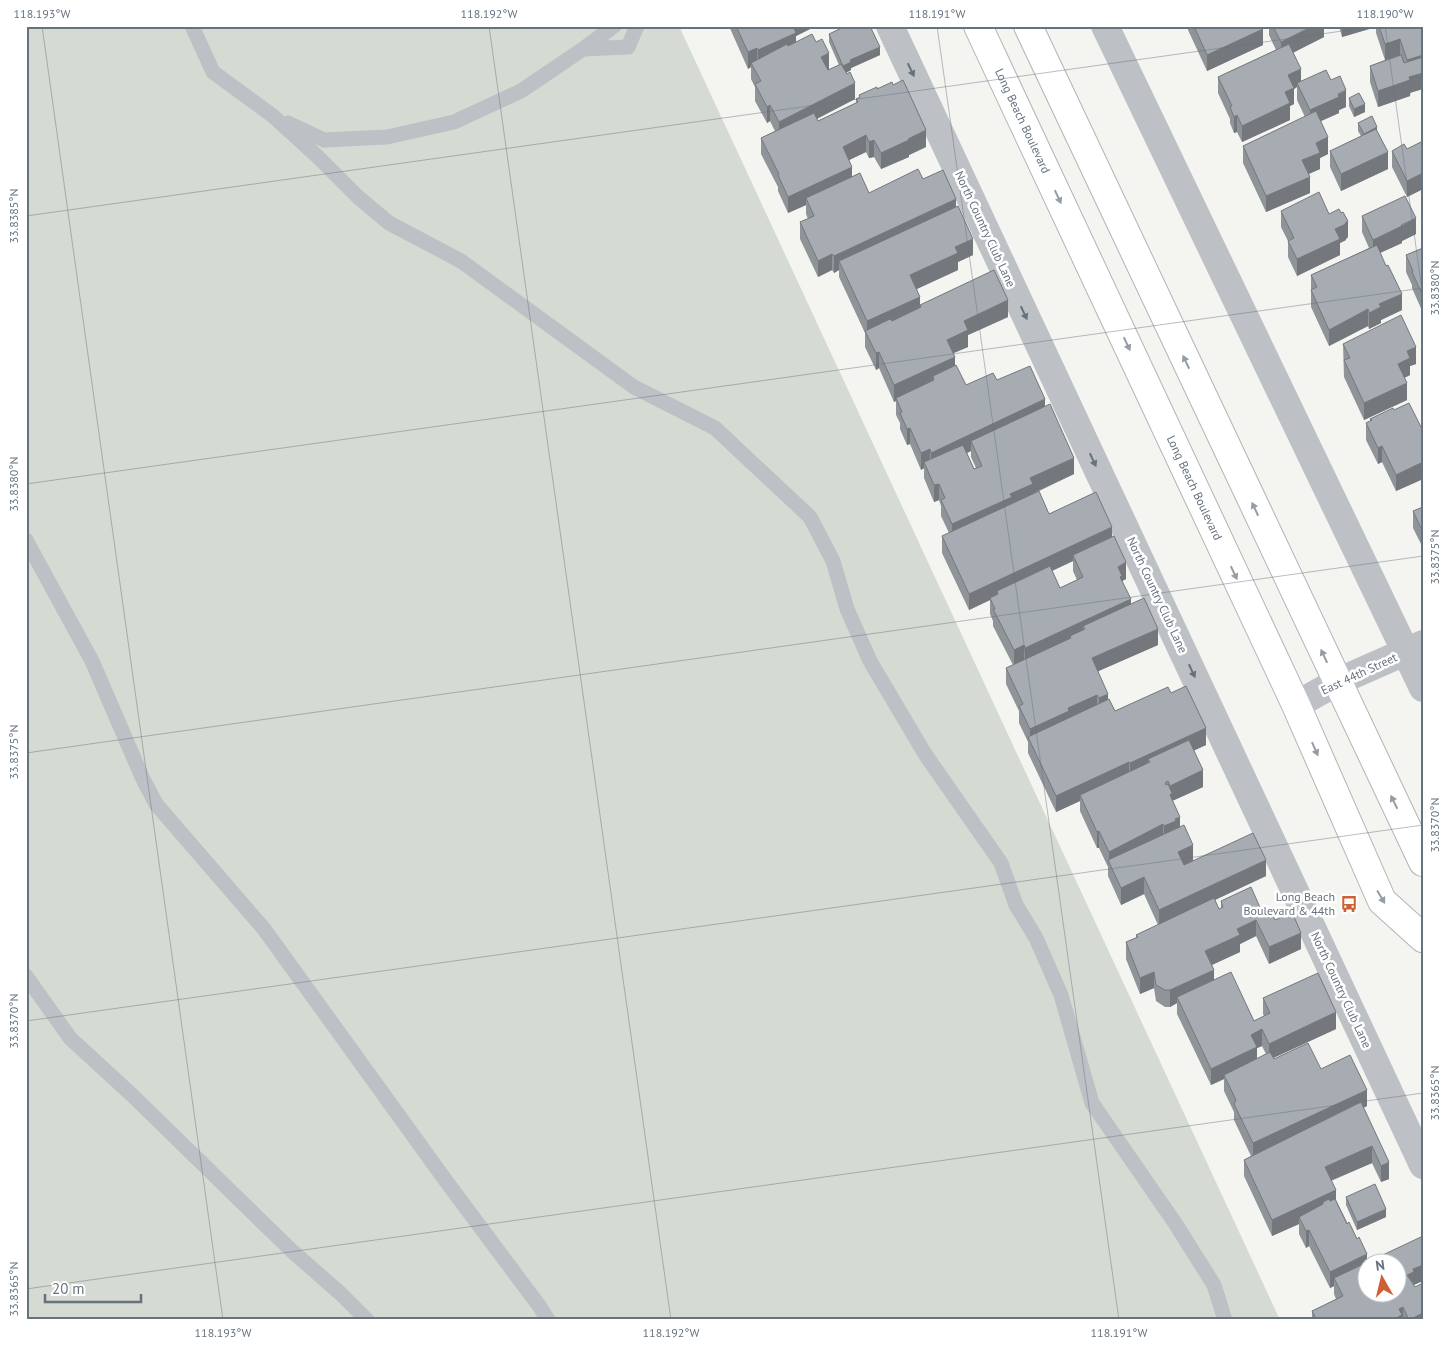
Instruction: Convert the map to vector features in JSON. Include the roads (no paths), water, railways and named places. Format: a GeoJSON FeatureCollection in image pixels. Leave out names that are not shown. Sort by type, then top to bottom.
{"type":"FeatureCollection","features":[{"type":"Feature","properties":{"kind":"main road","name":"Long Beach Boulevard"},"geometry":{"type":"LineString","coordinates":[[978,26],[1296,705],[1382,901],[1423,938]]}},
{"type":"Feature","properties":{"kind":"main road"},"geometry":{"type":"LineString","coordinates":[[1028,26],[1423,862]]}},
{"type":"Feature","properties":{"kind":"street","name":"North Country Club Lane"},"geometry":{"type":"LineString","coordinates":[[890,26],[1423,1165]]}},
{"type":"Feature","properties":{"kind":"street"},"geometry":{"type":"LineString","coordinates":[[1105,26],[1414,648],[1423,688]]}},
{"type":"Feature","properties":{"kind":"street","name":"East 44th Street"},"geometry":{"type":"LineString","coordinates":[[1296,705],[1337,682],[1414,648]]}},
{"type":"Feature","properties":{"kind":"lane"},"geometry":{"type":"LineString","coordinates":[[192,26],[213,72],[273,116],[358,197],[389,223],[461,261],[634,387],[714,428],[810,518],[834,561],[846,609],[870,661],[925,754],[1001,863],[1016,905],[1036,938],[1061,994],[1092,1103],[1180,1230],[1214,1285],[1225,1320]]}},
{"type":"Feature","properties":{"kind":"lane"},"geometry":{"type":"LineString","coordinates":[[273,116],[324,140],[387,137],[454,122],[521,91],[614,26]]}},
{"type":"Feature","properties":{"kind":"lane"},"geometry":{"type":"LineString","coordinates":[[582,50],[628,47],[638,26]]}},
{"type":"Feature","properties":{"kind":"lane"},"geometry":{"type":"LineString","coordinates":[[26,540],[92,661],[142,777],[156,804],[264,930],[548,1320]]}},
{"type":"Feature","properties":{"kind":"lane"},"geometry":{"type":"LineString","coordinates":[[26,976],[70,1038],[133,1096],[292,1251],[341,1294],[367,1320]]}},
{"type":"Feature","properties":{"kind":"place","name":"Long Beach Boulevard & 44th"},"geometry":{"type":"Point","coordinates":[1349,904]}}]}
